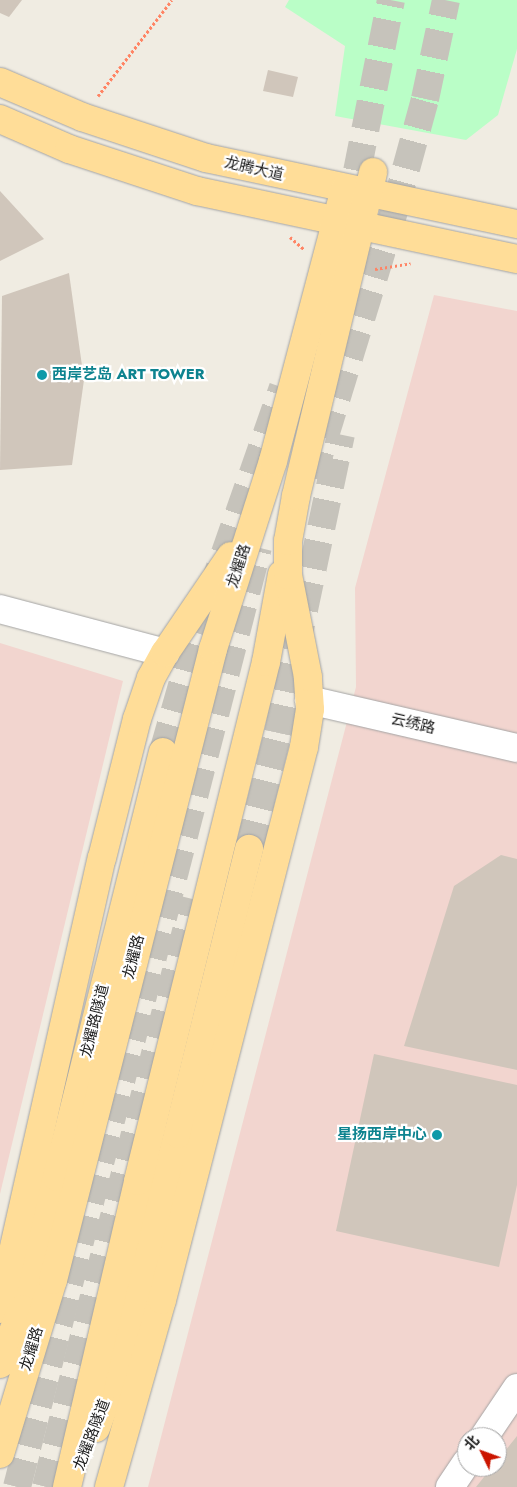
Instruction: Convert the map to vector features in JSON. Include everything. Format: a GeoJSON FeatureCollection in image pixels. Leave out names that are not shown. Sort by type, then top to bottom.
{"type":"FeatureCollection","features":[{"type":"Feature","properties":{"kind":"main road","name":"龙腾大道"},"geometry":{"type":"LineString","coordinates":[[0,82],[82,117],[206,158],[362,184],[517,224]]}},
{"type":"Feature","properties":{"kind":"main road"},"geometry":{"type":"LineString","coordinates":[[0,119],[69,149],[197,190],[517,259]]}},
{"type":"Feature","properties":{"kind":"main road","name":"龙耀路"},"geometry":{"type":"LineString","coordinates":[[0,1454],[53,1280],[213,649],[362,184]]}},
{"type":"Feature","properties":{"kind":"main road","name":"龙耀路"},"geometry":{"type":"LineString","coordinates":[[67,1487],[138,1181],[266,662],[349,223]]}},
{"type":"Feature","properties":{"kind":"main road","name":"龙耀路"},"geometry":{"type":"LineString","coordinates":[[0,1309],[104,849],[137,719],[151,678],[164,653],[223,572],[273,461]]}},
{"type":"Feature","properties":{"kind":"main road","name":"龙耀路"},"geometry":{"type":"LineString","coordinates":[[108,1487],[162,1300],[304,747],[309,700],[305,657],[288,575],[288,541]]}},
{"type":"Feature","properties":{"kind":"main road","name":"龙耀路隧道"},"geometry":{"type":"LineString","coordinates":[[7,1427],[29,1291],[163,752]]}},
{"type":"Feature","properties":{"kind":"main road","name":"龙耀路隧道"},"geometry":{"type":"LineString","coordinates":[[72,1487],[112,1384],[249,849]]}},
{"type":"Feature","properties":{"kind":"main road","name":"龙耀路隧道"},"geometry":{"type":"LineString","coordinates":[[0,1364],[29,1291]]}},
{"type":"Feature","properties":{"kind":"main road","name":"龙耀路隧道"},"geometry":{"type":"LineString","coordinates":[[102,1487],[112,1384]]}},
{"type":"Feature","properties":{"kind":"street"},"geometry":{"type":"LineString","coordinates":[[0,609],[164,653]]}},
{"type":"Feature","properties":{"kind":"street","name":"云绣路"},"geometry":{"type":"LineString","coordinates":[[309,700],[517,748]]}},
{"type":"Feature","properties":{"kind":"street"},"geometry":{"type":"LineString","coordinates":[[491,1427],[517,1388]]}},
{"type":"Feature","properties":{"kind":"path"},"geometry":{"type":"LineString","coordinates":[[82,117],[172,0]]}},
{"type":"Feature","properties":{"kind":"shaded area"},"geometry":{"type":"Polygon","coordinates":[[[434,295],[517,311],[517,1487],[148,1487],[356,687],[355,588],[434,295]]]}},
{"type":"Feature","properties":{"kind":"shaded area"},"geometry":{"type":"Polygon","coordinates":[[[0,643],[123,681],[0,1194],[0,643]]]}},
{"type":"Feature","properties":{"kind":"green space"},"geometry":{"type":"Polygon","coordinates":[[[289,0],[517,0],[517,49],[498,115],[466,140],[335,116],[345,46],[285,7],[289,0]]]}},
{"type":"Feature","properties":{"kind":"building"},"geometry":{"type":"Polygon","coordinates":[[[0,0],[22,0],[9,17],[0,13],[0,0]]]}},
{"type":"Feature","properties":{"kind":"building"},"geometry":{"type":"Polygon","coordinates":[[[268,70],[298,77],[293,97],[263,91],[268,70]]]}},
{"type":"Feature","properties":{"kind":"building"},"geometry":{"type":"Polygon","coordinates":[[[0,191],[44,239],[0,261],[0,191]]]}},
{"type":"Feature","properties":{"kind":"building","name":"西岸艺岛 ART TOWER"},"geometry":{"type":"Polygon","coordinates":[[[69,273],[84,380],[72,465],[0,470],[2,296],[69,273]]]}},
{"type":"Feature","properties":{"kind":"building"},"geometry":{"type":"Polygon","coordinates":[[[501,855],[517,859],[517,1070],[404,1046],[454,886],[501,855]]]}},
{"type":"Feature","properties":{"kind":"building","name":"星扬西岸中心"},"geometry":{"type":"Polygon","coordinates":[[[374,1054],[517,1085],[517,1185],[499,1267],[336,1231],[374,1054]]]}},
{"type":"Feature","properties":{"kind":"building"},"geometry":{"type":"Polygon","coordinates":[[[517,1436],[517,1487],[476,1487],[484,1477],[507,1477],[507,1448],[517,1436]]]}},
{"type":"Feature","properties":{"kind":"tunnel"},"geometry":{"type":"LineString","coordinates":[[349,212],[391,0]]}},
{"type":"Feature","properties":{"kind":"tunnel"},"geometry":{"type":"LineString","coordinates":[[312,478],[395,209],[425,99],[446,0]]}},
{"type":"Feature","properties":{"kind":"tunnel"},"geometry":{"type":"LineString","coordinates":[[163,752],[197,633],[283,388]]}},
{"type":"Feature","properties":{"kind":"tunnel"},"geometry":{"type":"LineString","coordinates":[[249,849],[278,733],[341,435]]}},
{"type":"Feature","properties":{"kind":"tunnel"},"geometry":{"type":"LineString","coordinates":[[17,1487],[258,547]]}},
{"type":"Feature","properties":{"kind":"tunnel"},"geometry":{"type":"LineString","coordinates":[[46,1487],[194,899]]}},
{"type":"Feature","properties":{"kind":"place","name":"西岸艺岛 ART TOWER"},"geometry":{"type":"Point","coordinates":[42,375]}},
{"type":"Feature","properties":{"kind":"place","name":"星扬西岸中心"},"geometry":{"type":"Point","coordinates":[437,1135]}}]}
